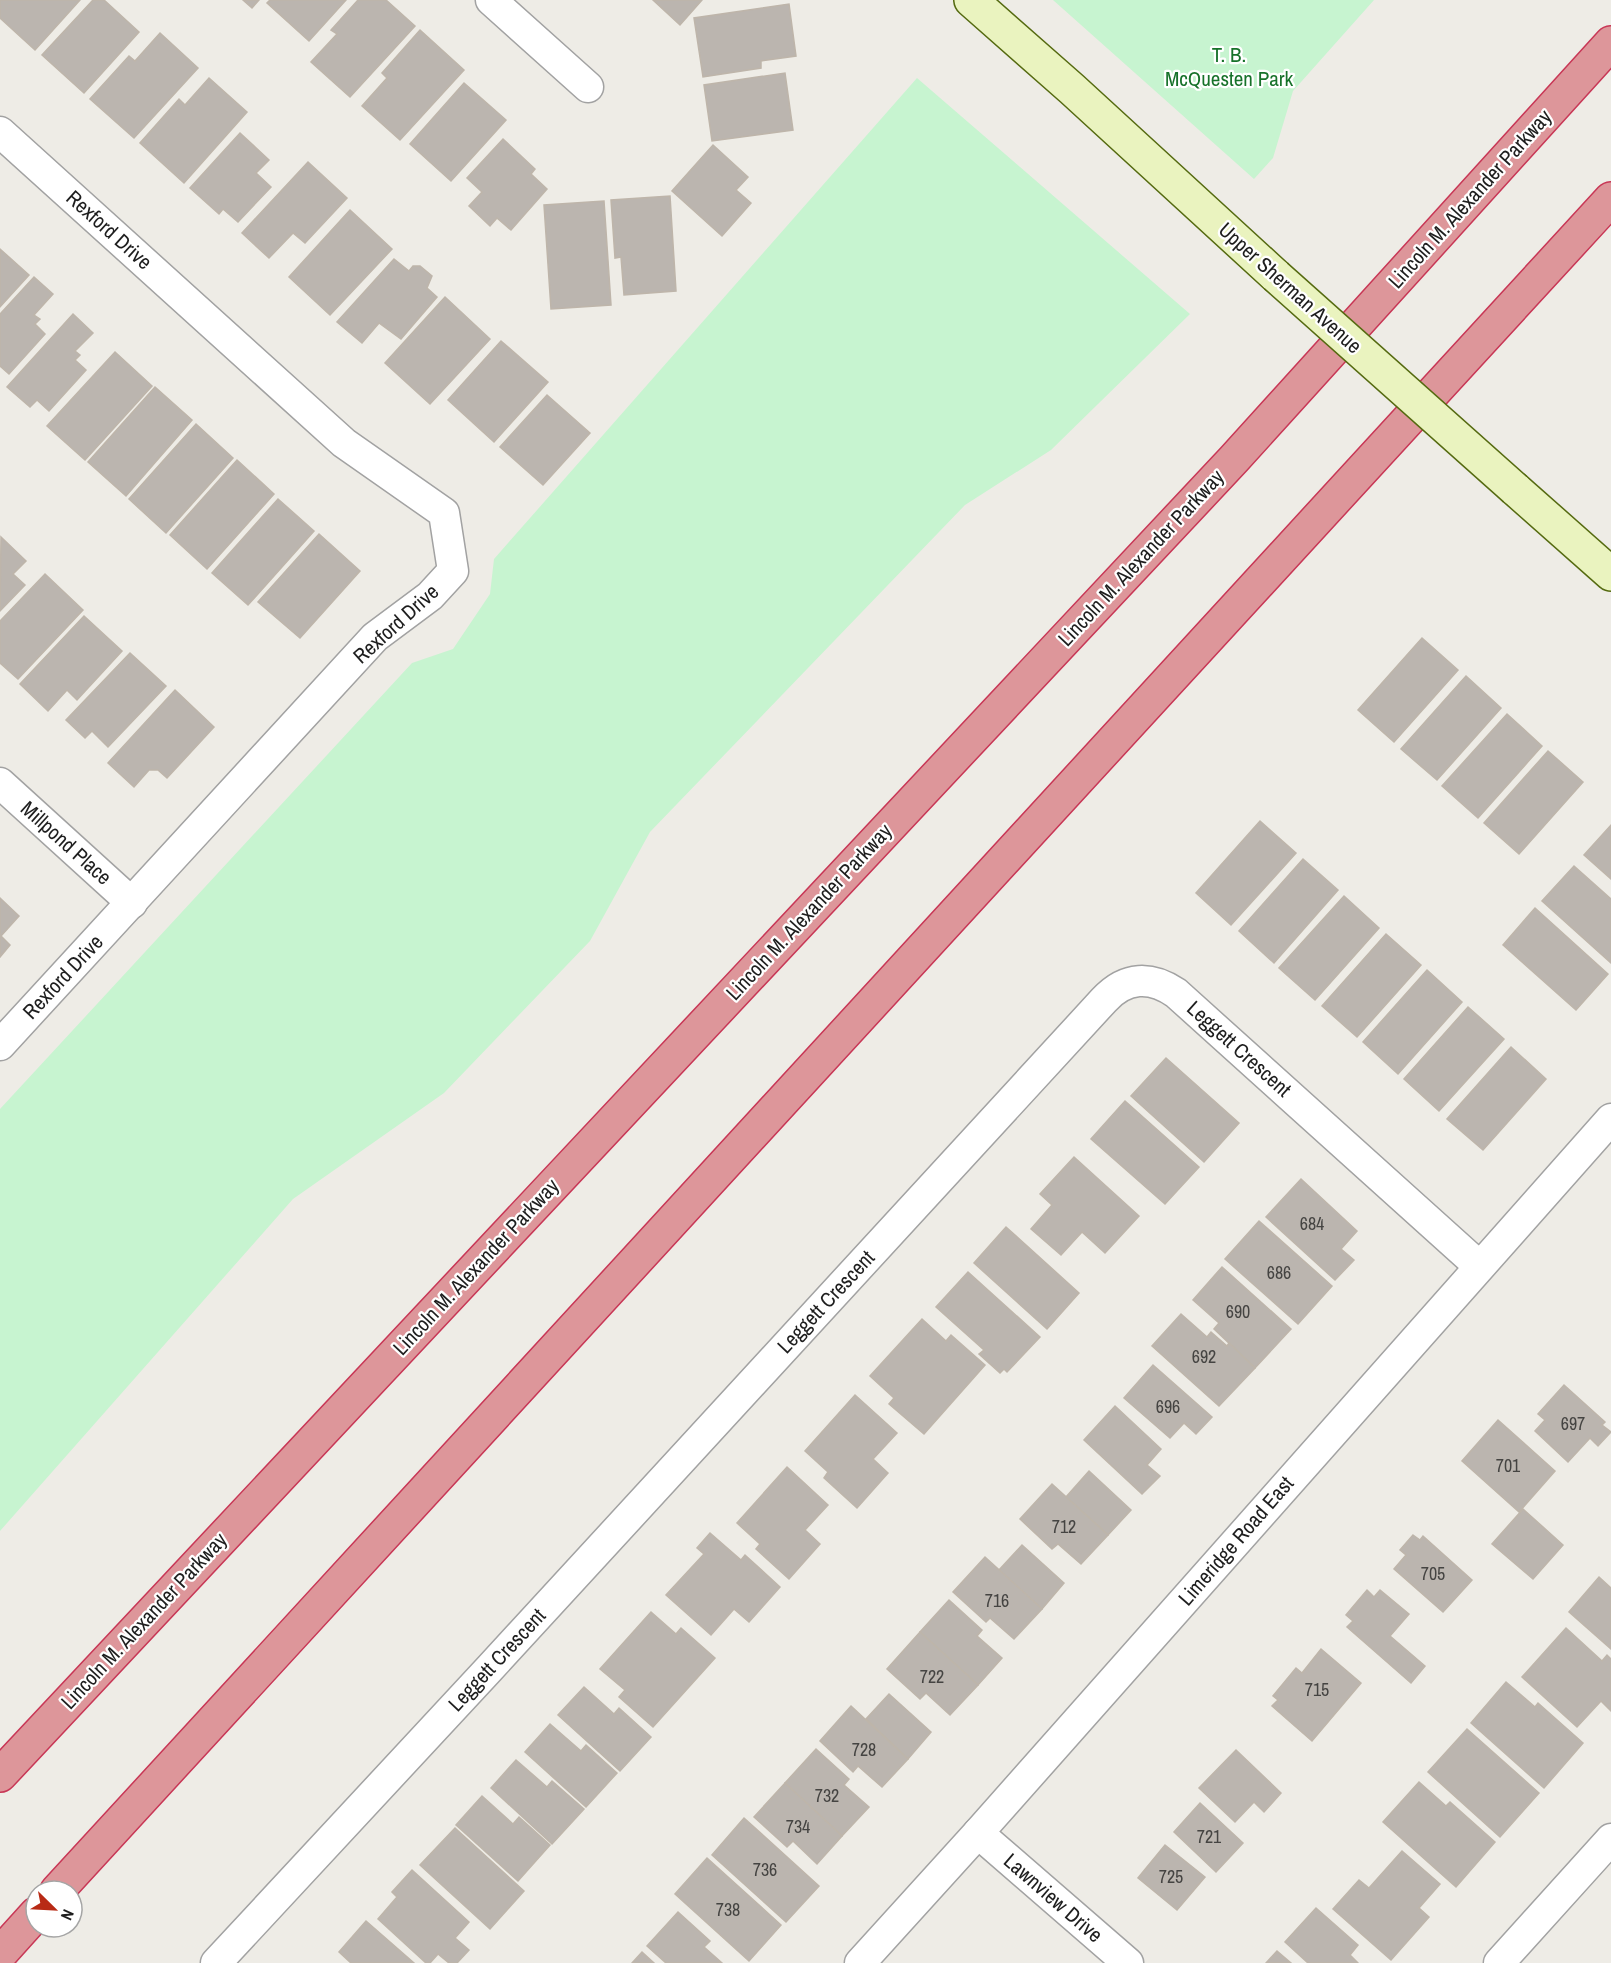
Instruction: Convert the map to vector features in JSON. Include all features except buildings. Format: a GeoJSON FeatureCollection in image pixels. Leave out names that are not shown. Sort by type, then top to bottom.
{"type":"FeatureCollection","features":[{"type":"Feature","properties":{"kind":"highway","name":"Lincoln M. Alexander Parkway"},"geometry":{"type":"LineString","coordinates":[[0,1775],[1234,459],[1611,44]]}},
{"type":"Feature","properties":{"kind":"highway"},"geometry":{"type":"LineString","coordinates":[[68,1879],[1611,199]]}},
{"type":"Feature","properties":{"kind":"highway"},"geometry":{"type":"LineString","coordinates":[[0,1954],[24,1927]]}},
{"type":"Feature","properties":{"kind":"main road","name":"Upper Sherman Avenue"},"geometry":{"type":"LineString","coordinates":[[971,0],[1276,276],[1611,574]]}},
{"type":"Feature","properties":{"kind":"street"},"geometry":{"type":"LineString","coordinates":[[491,0],[588,87]]}},
{"type":"Feature","properties":{"kind":"street","name":"Rexford Drive"},"geometry":{"type":"LineString","coordinates":[[0,132],[344,443],[444,513],[453,572],[430,596],[375,637],[0,1045]]}},
{"type":"Feature","properties":{"kind":"street","name":"Millpond Place"},"geometry":{"type":"LineString","coordinates":[[0,783],[132,903]]}},
{"type":"Feature","properties":{"kind":"street","name":"Leggett Crescent"},"geometry":{"type":"LineString","coordinates":[[216,1963],[1104,999],[1123,985],[1147,981],[1163,985],[1176,993],[1479,1266]]}},
{"type":"Feature","properties":{"kind":"street","name":"Limeridge Road East"},"geometry":{"type":"LineString","coordinates":[[860,1963],[1611,1119]]}},
{"type":"Feature","properties":{"kind":"street","name":"Lawnview Drive"},"geometry":{"type":"LineString","coordinates":[[978,1833],[1128,1963]]}},
{"type":"Feature","properties":{"kind":"street"},"geometry":{"type":"LineString","coordinates":[[1499,1963],[1611,1839]]}},
{"type":"Feature","properties":{"kind":"green space","name":"T. B. McQuesten Park"},"geometry":{"type":"Polygon","coordinates":[[[1053,0],[1374,0],[1293,91],[1273,158],[1254,179],[1053,0]]]}},
{"type":"Feature","properties":{"kind":"green space"},"geometry":{"type":"Polygon","coordinates":[[[917,78],[1190,314],[1051,450],[965,505],[650,832],[590,941],[444,1093],[293,1199],[0,1531],[0,1109],[412,663],[453,649],[490,594],[494,559],[917,78]]]}}]}
